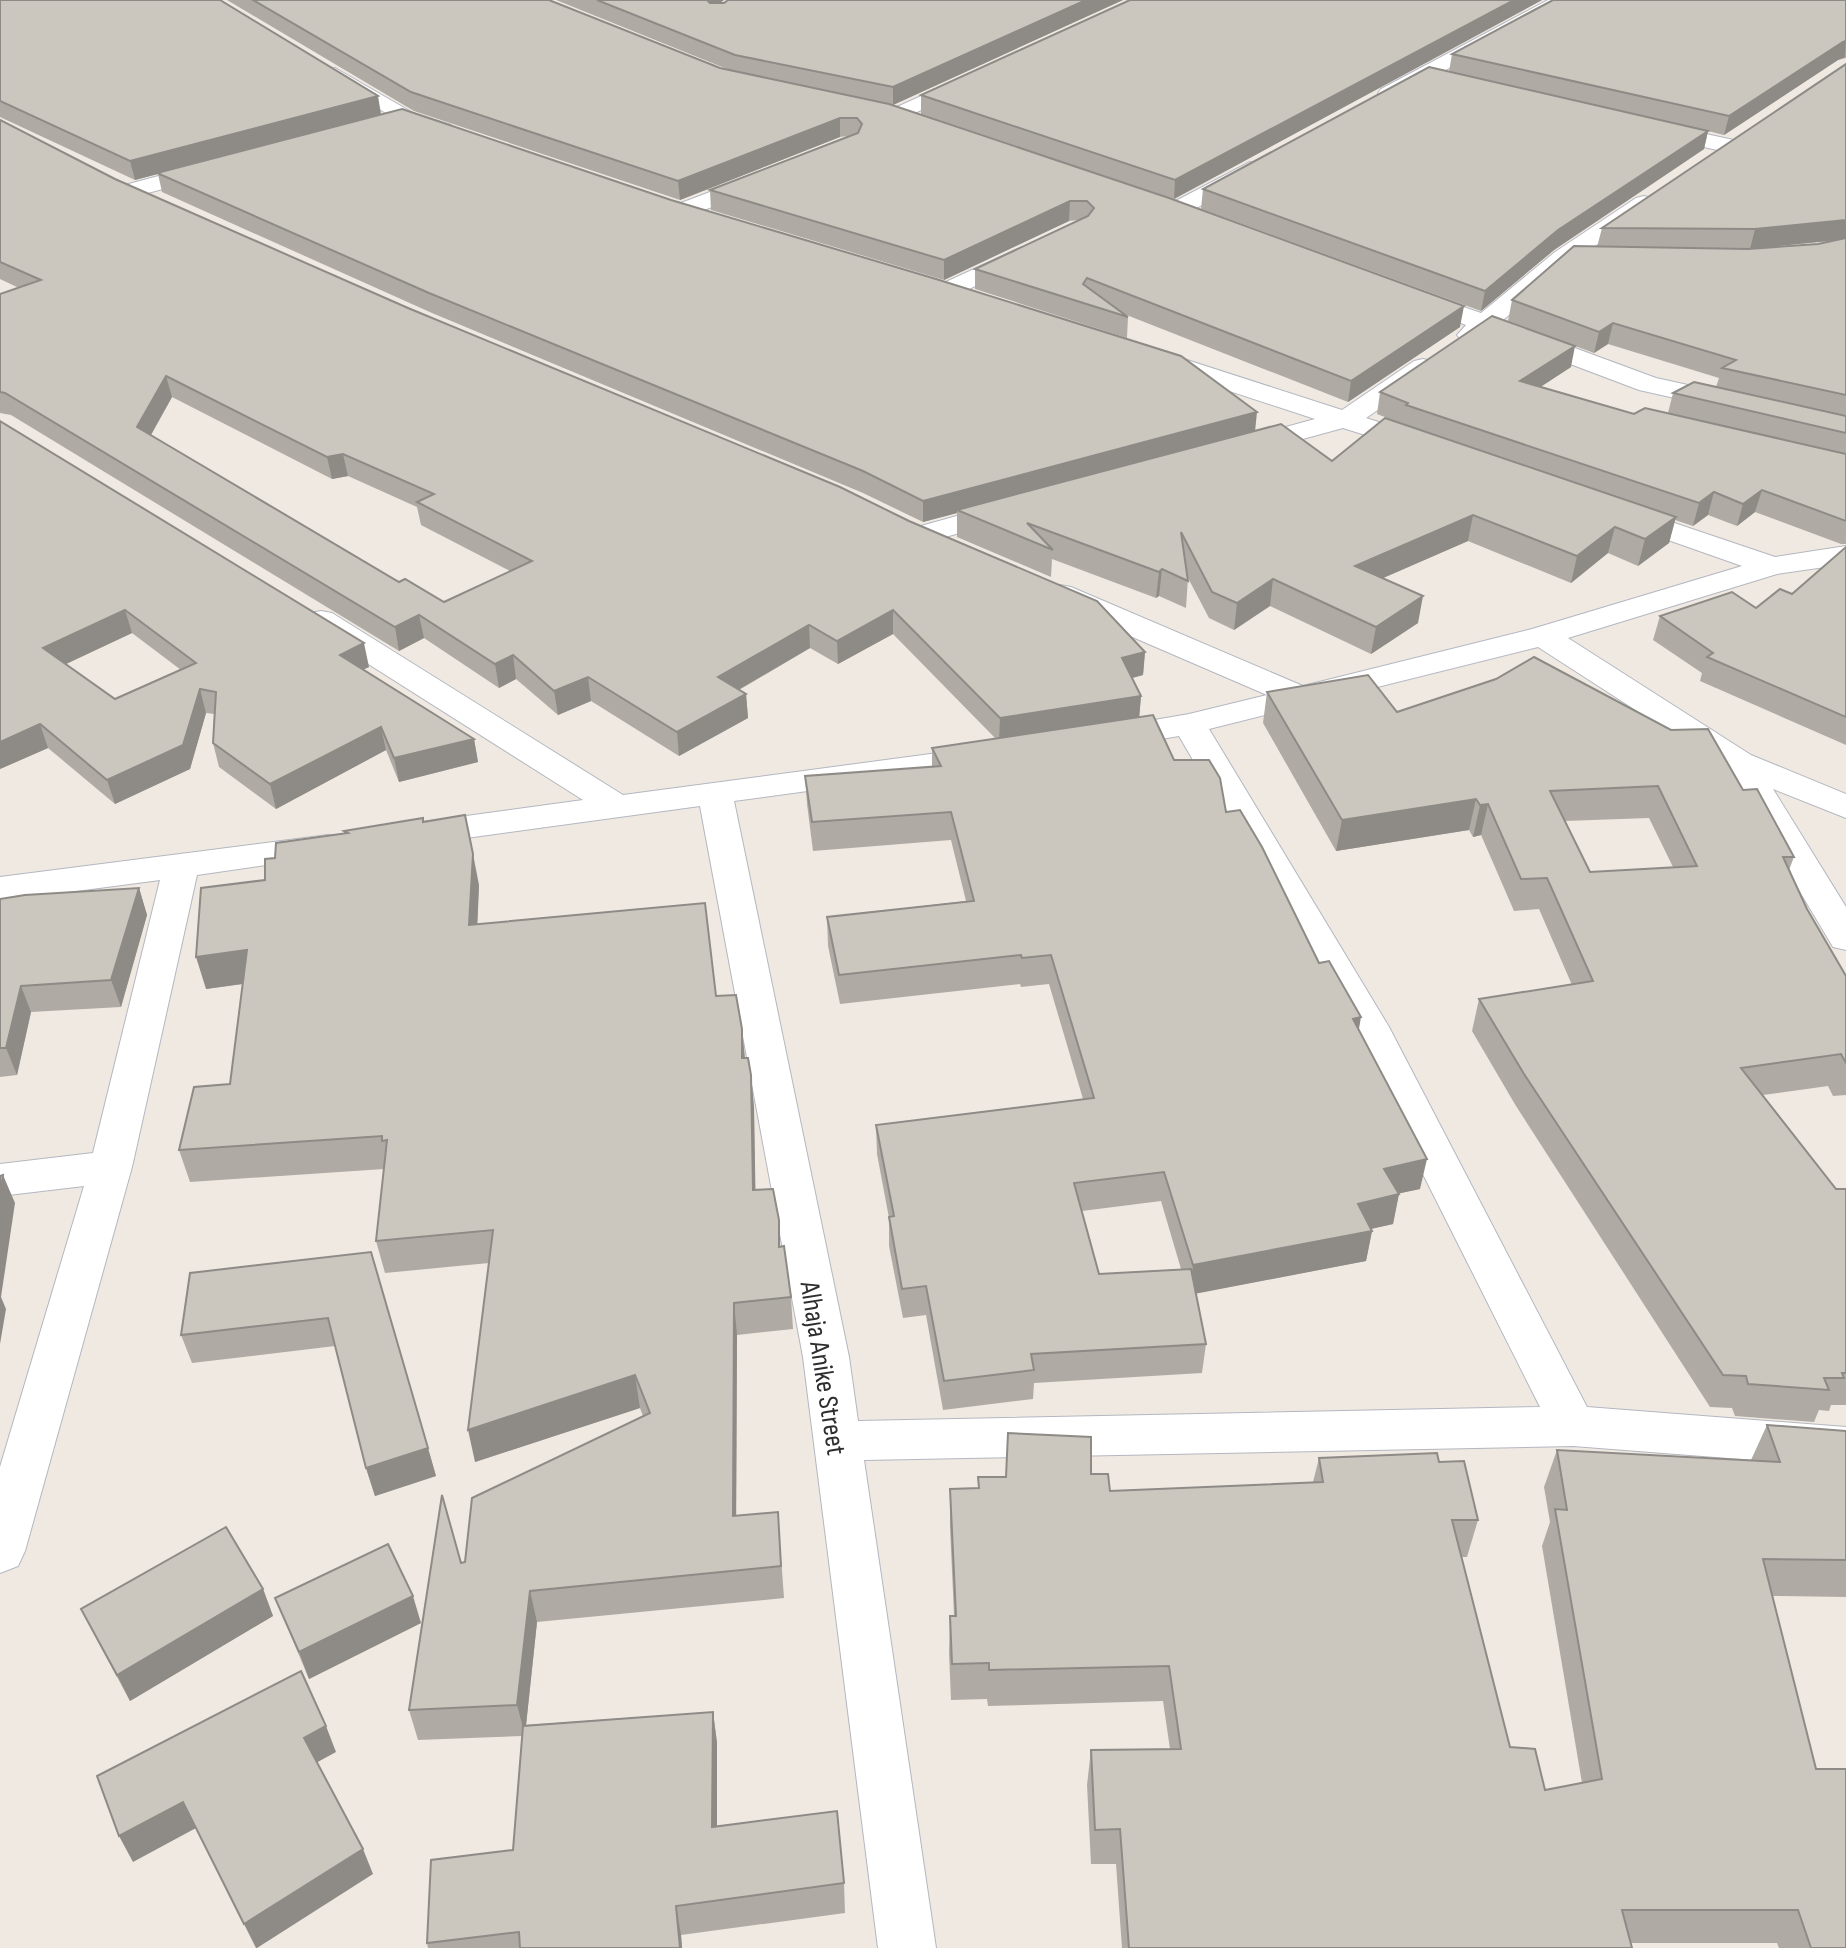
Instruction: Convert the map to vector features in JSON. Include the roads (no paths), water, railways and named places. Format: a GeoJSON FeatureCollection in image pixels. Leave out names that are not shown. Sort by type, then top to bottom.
{"type":"FeatureCollection","features":[{"type":"Feature","properties":{"kind":"street"},"geometry":{"type":"LineString","coordinates":[[1375,100],[1562,0]]}},
{"type":"Feature","properties":{"kind":"street"},"geometry":{"type":"LineString","coordinates":[[314,62],[406,117],[458,135]]}},
{"type":"Feature","properties":{"kind":"street"},"geometry":{"type":"LineString","coordinates":[[895,115],[982,75]]}},
{"type":"Feature","properties":{"kind":"street"},"geometry":{"type":"LineString","coordinates":[[1422,75],[1448,81]]}},
{"type":"Feature","properties":{"kind":"street"},"geometry":{"type":"LineString","coordinates":[[870,109],[921,123]]}},
{"type":"Feature","properties":{"kind":"street"},"geometry":{"type":"LineString","coordinates":[[380,124],[406,117]]}},
{"type":"Feature","properties":{"kind":"street"},"geometry":{"type":"LineString","coordinates":[[1636,124],[1730,146]]}},
{"type":"Feature","properties":{"kind":"street"},"geometry":{"type":"LineString","coordinates":[[1708,160],[1753,130]]}},
{"type":"Feature","properties":{"kind":"street"},"geometry":{"type":"LineString","coordinates":[[1176,210],[1270,158]]}},
{"type":"Feature","properties":{"kind":"street"},"geometry":{"type":"LineString","coordinates":[[167,207],[117,185],[234,163]]}},
{"type":"Feature","properties":{"kind":"street"},"geometry":{"type":"LineString","coordinates":[[681,211],[784,170]]}},
{"type":"Feature","properties":{"kind":"street"},"geometry":{"type":"LineString","coordinates":[[1213,456],[1346,419],[1484,326],[1563,257],[1663,190]]}},
{"type":"Feature","properties":{"kind":"street"},"geometry":{"type":"LineString","coordinates":[[1150,201],[1202,219]]}},
{"type":"Feature","properties":{"kind":"street"},"geometry":{"type":"LineString","coordinates":[[655,202],[721,223]]}},
{"type":"Feature","properties":{"kind":"street"},"geometry":{"type":"LineString","coordinates":[[946,291],[1042,245]]}},
{"type":"Feature","properties":{"kind":"street"},"geometry":{"type":"LineString","coordinates":[[1563,257],[1605,257]]}},
{"type":"Feature","properties":{"kind":"street"},"geometry":{"type":"LineString","coordinates":[[919,283],[972,299]]}},
{"type":"Feature","properties":{"kind":"street"},"geometry":{"type":"LineString","coordinates":[[1396,290],[1484,326],[1648,384],[1754,408]]}},
{"type":"Feature","properties":{"kind":"street"},"geometry":{"type":"LineString","coordinates":[[1140,353],[1450,455]]}},
{"type":"Feature","properties":{"kind":"street"},"geometry":{"type":"LineString","coordinates":[[958,551],[909,529],[1027,506]]}},
{"type":"Feature","properties":{"kind":"street"},"geometry":{"type":"LineString","coordinates":[[1605,508],[1773,566]]}},
{"type":"Feature","properties":{"kind":"street"},"geometry":{"type":"LineString","coordinates":[[1081,742],[1189,724],[1296,695],[1543,636],[1773,566],[1846,555]]}},
{"type":"Feature","properties":{"kind":"street"},"geometry":{"type":"LineString","coordinates":[[1035,583],[1296,695]]}},
{"type":"Feature","properties":{"kind":"street"},"geometry":{"type":"LineString","coordinates":[[293,603],[618,807]]}},
{"type":"Feature","properties":{"kind":"street"},"geometry":{"type":"LineString","coordinates":[[1543,636],[1739,762],[1846,807]]}},
{"type":"Feature","properties":{"kind":"street"},"geometry":{"type":"LineString","coordinates":[[1189,724],[1369,1027],[1573,1426]]}},
{"type":"Feature","properties":{"kind":"street"},"geometry":{"type":"LineString","coordinates":[[0,889],[1014,753]]}},
{"type":"Feature","properties":{"kind":"street"},"geometry":{"type":"LineString","coordinates":[[1739,762],[1846,938]]}},
{"type":"Feature","properties":{"kind":"street","name":"Alhaja Anike Street"},"geometry":{"type":"LineString","coordinates":[[715,792],[826,1357],[907,1948]]}},
{"type":"Feature","properties":{"kind":"street"},"geometry":{"type":"LineString","coordinates":[[0,1551],[111,1167],[181,866]]}},
{"type":"Feature","properties":{"kind":"street"},"geometry":{"type":"LineString","coordinates":[[0,1180],[111,1167]]}},
{"type":"Feature","properties":{"kind":"street"},"geometry":{"type":"LineString","coordinates":[[837,1441],[1573,1426],[1846,1447]]}}]}
